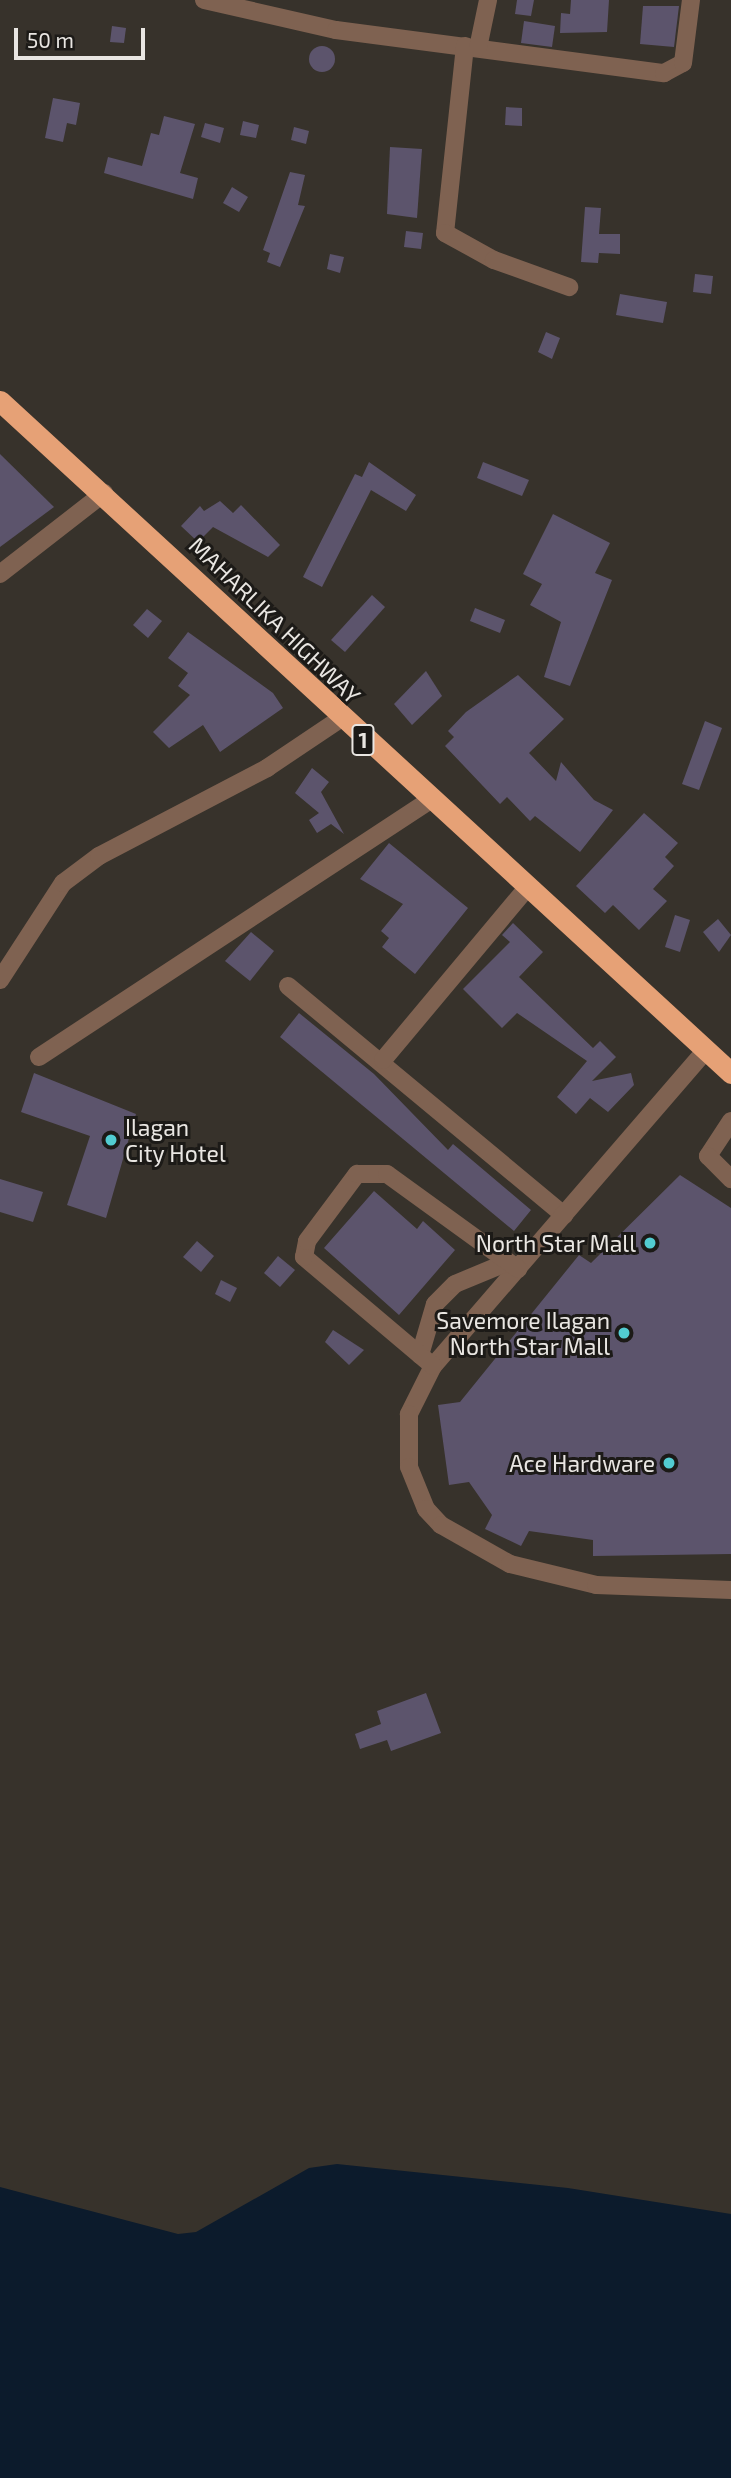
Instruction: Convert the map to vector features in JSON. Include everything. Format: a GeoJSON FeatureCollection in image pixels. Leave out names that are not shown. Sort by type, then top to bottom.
{"type":"FeatureCollection","features":[{"type":"Feature","properties":{"kind":"highway","name":"MAHARLIKA HIGHWAY"},"geometry":{"type":"LineString","coordinates":[[0,401],[104,493],[429,801],[731,1073]]}},
{"type":"Feature","properties":{"kind":"street"},"geometry":{"type":"LineString","coordinates":[[204,0],[336,30],[664,73],[684,63],[691,0]]}},
{"type":"Feature","properties":{"kind":"street"},"geometry":{"type":"LineString","coordinates":[[488,0],[472,47],[445,233],[494,260],[569,287]]}},
{"type":"Feature","properties":{"kind":"street"},"geometry":{"type":"LineString","coordinates":[[0,574],[104,493]]}},
{"type":"Feature","properties":{"kind":"street"},"geometry":{"type":"LineString","coordinates":[[0,980],[63,883],[99,856],[267,768],[340,719]]}},
{"type":"Feature","properties":{"kind":"street"},"geometry":{"type":"LineString","coordinates":[[39,1057],[429,801]]}},
{"type":"Feature","properties":{"kind":"street"},"geometry":{"type":"LineString","coordinates":[[383,1060],[526,889]]}},
{"type":"Feature","properties":{"kind":"street"},"geometry":{"type":"LineString","coordinates":[[288,986],[383,1060],[564,1215]]}},
{"type":"Feature","properties":{"kind":"street"},"geometry":{"type":"LineString","coordinates":[[427,1361],[513,1265],[564,1215],[706,1050]]}},
{"type":"Feature","properties":{"kind":"street"},"geometry":{"type":"LineString","coordinates":[[731,1121],[708,1156],[731,1179]]}},
{"type":"Feature","properties":{"kind":"street"},"geometry":{"type":"LineString","coordinates":[[427,1361],[304,1257],[307,1241],[358,1174],[371,1169],[387,1174],[513,1265]]}},
{"type":"Feature","properties":{"kind":"street"},"geometry":{"type":"LineString","coordinates":[[513,1265],[455,1284],[435,1304],[427,1361],[410,1414],[409,1467],[426,1509],[441,1525],[510,1564],[551,1576],[609,1586],[731,1590]]}},
{"type":"Feature","properties":{"kind":"water"},"geometry":{"type":"Polygon","coordinates":[[[337,2164],[568,2188],[731,2214],[731,2478],[0,2478],[0,2187],[178,2234],[196,2232],[309,2168],[337,2164]]]}},
{"type":"Feature","properties":{"kind":"building"},"geometry":{"type":"Polygon","coordinates":[[[517,0],[534,0],[531,16],[515,14],[517,0]]]}},
{"type":"Feature","properties":{"kind":"building"},"geometry":{"type":"Polygon","coordinates":[[[571,0],[609,0],[607,32],[560,33],[561,13],[570,14],[571,0]]]}},
{"type":"Feature","properties":{"kind":"building"},"geometry":{"type":"Polygon","coordinates":[[[643,6],[679,6],[674,47],[640,44],[643,6]]]}},
{"type":"Feature","properties":{"kind":"building"},"geometry":{"type":"Polygon","coordinates":[[[524,21],[555,26],[552,47],[521,43],[524,21]]]}},
{"type":"Feature","properties":{"kind":"building"},"geometry":{"type":"Polygon","coordinates":[[[112,26],[126,28],[124,43],[110,42],[112,26]]]}},
{"type":"Feature","properties":{"kind":"building"},"geometry":{"type":"Polygon","coordinates":[[[322,46],[331,50],[335,59],[331,68],[322,72],[313,68],[309,59],[313,50],[322,46]]]}},
{"type":"Feature","properties":{"kind":"building"},"geometry":{"type":"Polygon","coordinates":[[[53,98],[80,103],[76,125],[67,123],[63,142],[45,138],[53,98]]]}},
{"type":"Feature","properties":{"kind":"building"},"geometry":{"type":"Polygon","coordinates":[[[506,107],[522,108],[522,126],[505,125],[506,107]]]}},
{"type":"Feature","properties":{"kind":"building"},"geometry":{"type":"Polygon","coordinates":[[[164,116],[195,124],[180,173],[198,178],[193,199],[104,173],[108,157],[142,166],[151,133],[159,135],[164,116]]]}},
{"type":"Feature","properties":{"kind":"building"},"geometry":{"type":"Polygon","coordinates":[[[243,121],[259,125],[256,138],[240,135],[243,121]]]}},
{"type":"Feature","properties":{"kind":"building"},"geometry":{"type":"Polygon","coordinates":[[[205,123],[224,128],[220,143],[201,137],[205,123]]]}},
{"type":"Feature","properties":{"kind":"building"},"geometry":{"type":"Polygon","coordinates":[[[294,127],[309,131],[306,144],[291,140],[294,127]]]}},
{"type":"Feature","properties":{"kind":"building"},"geometry":{"type":"Polygon","coordinates":[[[390,147],[422,149],[417,218],[387,214],[390,147]]]}},
{"type":"Feature","properties":{"kind":"building"},"geometry":{"type":"Polygon","coordinates":[[[290,172],[305,175],[298,205],[305,206],[280,267],[267,262],[270,253],[263,250],[290,172]]]}},
{"type":"Feature","properties":{"kind":"building"},"geometry":{"type":"Polygon","coordinates":[[[232,187],[248,197],[239,212],[223,203],[232,187]]]}},
{"type":"Feature","properties":{"kind":"building"},"geometry":{"type":"Polygon","coordinates":[[[585,207],[601,208],[599,234],[620,234],[620,254],[599,253],[598,263],[581,262],[585,207]]]}},
{"type":"Feature","properties":{"kind":"building"},"geometry":{"type":"Polygon","coordinates":[[[406,231],[423,233],[421,249],[404,247],[406,231]]]}},
{"type":"Feature","properties":{"kind":"building"},"geometry":{"type":"Polygon","coordinates":[[[330,254],[344,257],[340,273],[327,269],[330,254]]]}},
{"type":"Feature","properties":{"kind":"building"},"geometry":{"type":"Polygon","coordinates":[[[695,274],[713,276],[711,294],[693,292],[695,274]]]}},
{"type":"Feature","properties":{"kind":"building"},"geometry":{"type":"Polygon","coordinates":[[[620,294],[667,302],[663,323],[616,315],[620,294]]]}},
{"type":"Feature","properties":{"kind":"building"},"geometry":{"type":"Polygon","coordinates":[[[546,332],[560,338],[552,359],[538,352],[546,332]]]}},
{"type":"Feature","properties":{"kind":"building"},"geometry":{"type":"Polygon","coordinates":[[[0,454],[54,507],[0,547],[0,454]]]}},
{"type":"Feature","properties":{"kind":"building"},"geometry":{"type":"Polygon","coordinates":[[[369,462],[416,495],[406,511],[371,490],[322,587],[303,577],[355,474],[362,477],[369,462]]]}},
{"type":"Feature","properties":{"kind":"building"},"geometry":{"type":"Polygon","coordinates":[[[483,462],[529,480],[522,496],[477,478],[483,462]]]}},
{"type":"Feature","properties":{"kind":"building"},"geometry":{"type":"Polygon","coordinates":[[[220,501],[233,513],[241,505],[280,545],[268,557],[213,527],[198,542],[181,526],[200,506],[204,511],[220,501]]]}},
{"type":"Feature","properties":{"kind":"building"},"geometry":{"type":"Polygon","coordinates":[[[553,514],[610,543],[595,573],[612,580],[570,686],[544,677],[561,622],[530,605],[542,584],[523,574],[553,514]]]}},
{"type":"Feature","properties":{"kind":"building"},"geometry":{"type":"Polygon","coordinates":[[[372,595],[385,607],[345,652],[331,640],[372,595]]]}},
{"type":"Feature","properties":{"kind":"building"},"geometry":{"type":"Polygon","coordinates":[[[475,608],[505,620],[500,633],[470,621],[475,608]]]}},
{"type":"Feature","properties":{"kind":"building"},"geometry":{"type":"Polygon","coordinates":[[[147,609],[162,621],[148,638],[133,625],[147,609]]]}},
{"type":"Feature","properties":{"kind":"building"},"geometry":{"type":"Polygon","coordinates":[[[188,632],[273,693],[283,708],[220,752],[203,725],[169,748],[153,732],[190,695],[178,686],[188,673],[168,658],[188,632]]]}},
{"type":"Feature","properties":{"kind":"building"},"geometry":{"type":"Polygon","coordinates":[[[426,671],[442,696],[412,725],[394,704],[426,671]]]}},
{"type":"Feature","properties":{"kind":"building"},"geometry":{"type":"Polygon","coordinates":[[[518,675],[564,719],[529,753],[556,781],[561,762],[594,800],[613,810],[580,852],[535,816],[530,821],[507,797],[500,804],[445,746],[454,737],[448,731],[466,712],[518,675]]]}},
{"type":"Feature","properties":{"kind":"building"},"geometry":{"type":"Polygon","coordinates":[[[705,721],[722,728],[699,790],[682,784],[705,721]]]}},
{"type":"Feature","properties":{"kind":"building"},"geometry":{"type":"Polygon","coordinates":[[[312,768],[329,782],[321,792],[344,834],[331,824],[317,833],[309,820],[319,813],[295,793],[312,768]]]}},
{"type":"Feature","properties":{"kind":"building"},"geometry":{"type":"Polygon","coordinates":[[[644,813],[678,843],[665,857],[674,866],[653,889],[667,901],[639,930],[613,905],[605,913],[576,886],[644,813]]]}},
{"type":"Feature","properties":{"kind":"building"},"geometry":{"type":"Polygon","coordinates":[[[389,843],[468,908],[415,974],[382,947],[389,938],[381,931],[403,904],[360,879],[389,843]]]}},
{"type":"Feature","properties":{"kind":"building"},"geometry":{"type":"Polygon","coordinates":[[[675,915],[690,920],[680,952],[665,947],[675,915]]]}},
{"type":"Feature","properties":{"kind":"building"},"geometry":{"type":"Polygon","coordinates":[[[718,919],[731,935],[719,952],[703,932],[718,919]]]}},
{"type":"Feature","properties":{"kind":"building"},"geometry":{"type":"Polygon","coordinates":[[[513,923],[543,952],[519,977],[593,1048],[600,1041],[616,1057],[592,1081],[631,1073],[634,1085],[608,1112],[590,1098],[576,1114],[557,1097],[587,1061],[517,1013],[502,1028],[463,989],[510,942],[502,935],[513,923]]]}},
{"type":"Feature","properties":{"kind":"building"},"geometry":{"type":"Polygon","coordinates":[[[251,932],[274,951],[250,981],[225,961],[251,932]]]}},
{"type":"Feature","properties":{"kind":"building"},"geometry":{"type":"Polygon","coordinates":[[[299,1013],[374,1074],[448,1150],[453,1144],[531,1210],[514,1231],[280,1037],[299,1013]]]}},
{"type":"Feature","properties":{"kind":"building"},"geometry":{"type":"Polygon","coordinates":[[[34,1073],[136,1114],[106,1218],[67,1205],[90,1136],[21,1112],[34,1073]]]}},
{"type":"Feature","properties":{"kind":"building","name":"North Star Mall"},"geometry":{"type":"Polygon","coordinates":[[[680,1175],[731,1208],[731,1554],[593,1556],[593,1540],[529,1531],[521,1546],[485,1529],[492,1515],[469,1482],[449,1485],[438,1405],[460,1402],[579,1255],[591,1263],[680,1175]]]}},
{"type":"Feature","properties":{"kind":"building"},"geometry":{"type":"Polygon","coordinates":[[[0,1179],[43,1192],[33,1222],[0,1212],[0,1179]]]}},
{"type":"Feature","properties":{"kind":"building"},"geometry":{"type":"Polygon","coordinates":[[[374,1191],[417,1229],[423,1221],[455,1250],[399,1315],[324,1248],[374,1191]]]}},
{"type":"Feature","properties":{"kind":"building"},"geometry":{"type":"Polygon","coordinates":[[[197,1241],[214,1256],[201,1272],[183,1257],[197,1241]]]}},
{"type":"Feature","properties":{"kind":"building"},"geometry":{"type":"Polygon","coordinates":[[[278,1256],[295,1270],[280,1287],[264,1273],[278,1256]]]}},
{"type":"Feature","properties":{"kind":"building"},"geometry":{"type":"Polygon","coordinates":[[[221,1280],[237,1288],[230,1302],[215,1294],[221,1280]]]}},
{"type":"Feature","properties":{"kind":"building"},"geometry":{"type":"Polygon","coordinates":[[[333,1330],[364,1350],[349,1365],[325,1342],[333,1330]]]}},
{"type":"Feature","properties":{"kind":"building"},"geometry":{"type":"Polygon","coordinates":[[[426,1693],[441,1733],[391,1751],[387,1740],[360,1749],[355,1734],[381,1724],[377,1711],[426,1693]]]}},
{"type":"Feature","properties":{"kind":"place","name":"Ilagan City Hotel"},"geometry":{"type":"Point","coordinates":[111,1140]}},
{"type":"Feature","properties":{"kind":"place","name":"North Star Mall"},"geometry":{"type":"Point","coordinates":[650,1243]}},
{"type":"Feature","properties":{"kind":"place","name":"Savemore Ilagan North Star Mall"},"geometry":{"type":"Point","coordinates":[624,1333]}},
{"type":"Feature","properties":{"kind":"place","name":"Ace Hardware"},"geometry":{"type":"Point","coordinates":[669,1463]}}]}
